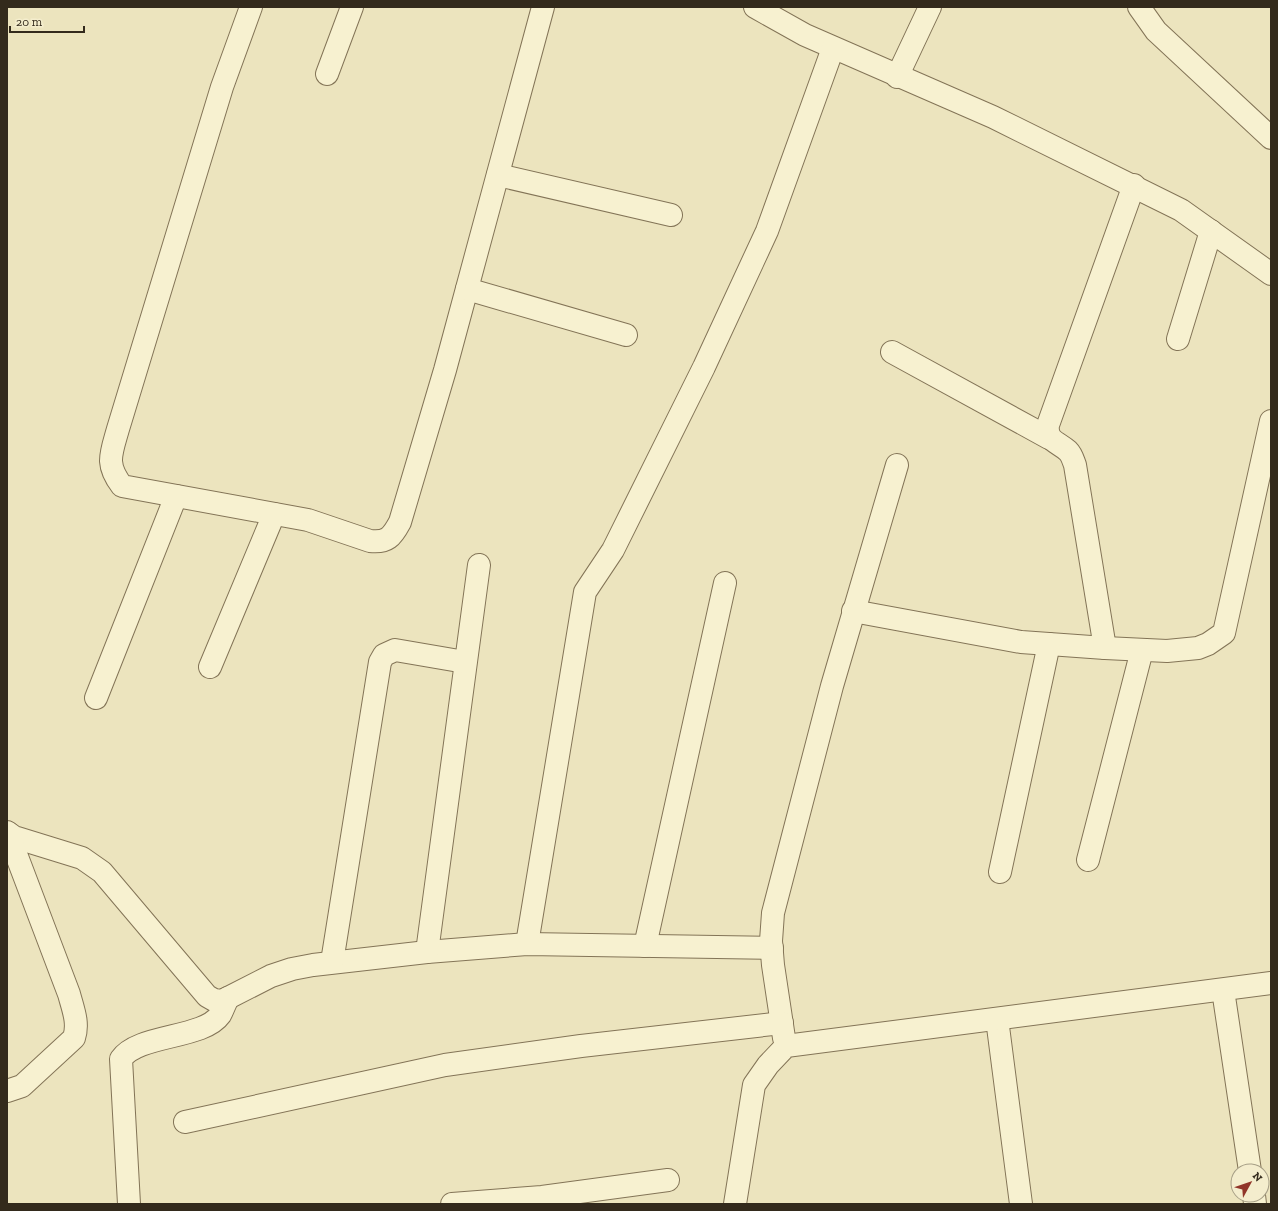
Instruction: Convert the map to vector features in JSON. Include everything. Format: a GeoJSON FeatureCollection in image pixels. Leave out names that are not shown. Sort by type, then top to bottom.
{"type":"FeatureCollection","features":[{"type":"Feature","properties":{"kind":"street"},"geometry":{"type":"LineString","coordinates":[[251,7],[222,87],[118,429],[111,459],[113,474],[122,486],[308,520],[370,541],[380,542],[394,533],[404,507],[468,289],[543,7]]}},
{"type":"Feature","properties":{"kind":"street"},"geometry":{"type":"LineString","coordinates":[[327,74],[352,7]]}},
{"type":"Feature","properties":{"kind":"street"},"geometry":{"type":"LineString","coordinates":[[898,77],[930,7]]}},
{"type":"Feature","properties":{"kind":"street"},"geometry":{"type":"LineString","coordinates":[[1139,7],[1156,31],[1271,138]]}},
{"type":"Feature","properties":{"kind":"street"},"geometry":{"type":"LineString","coordinates":[[764,9],[804,35],[993,117],[1181,210],[1271,274]]}},
{"type":"Feature","properties":{"kind":"street"},"geometry":{"type":"LineString","coordinates":[[527,944],[585,592],[612,550],[704,367],[767,231],[833,48]]}},
{"type":"Feature","properties":{"kind":"street"},"geometry":{"type":"LineString","coordinates":[[498,175],[671,216]]}},
{"type":"Feature","properties":{"kind":"street"},"geometry":{"type":"LineString","coordinates":[[1049,438],[1047,432],[1048,425],[1134,186]]}},
{"type":"Feature","properties":{"kind":"street"},"geometry":{"type":"LineString","coordinates":[[1178,339],[1211,231]]}},
{"type":"Feature","properties":{"kind":"street"},"geometry":{"type":"LineString","coordinates":[[468,289],[626,335]]}},
{"type":"Feature","properties":{"kind":"street"},"geometry":{"type":"LineString","coordinates":[[892,352],[1049,438],[1068,451],[1075,465],[1105,648]]}},
{"type":"Feature","properties":{"kind":"street"},"geometry":{"type":"LineString","coordinates":[[853,611],[1021,642],[1167,651],[1198,648],[1208,644],[1224,633],[1271,420]]}},
{"type":"Feature","properties":{"kind":"street"},"geometry":{"type":"LineString","coordinates":[[786,1046],[772,948],[773,913],[853,611],[897,465]]}},
{"type":"Feature","properties":{"kind":"street"},"geometry":{"type":"LineString","coordinates":[[96,698],[176,496]]}},
{"type":"Feature","properties":{"kind":"street"},"geometry":{"type":"LineString","coordinates":[[210,667],[274,514]]}},
{"type":"Feature","properties":{"kind":"street"},"geometry":{"type":"LineString","coordinates":[[427,952],[479,565]]}},
{"type":"Feature","properties":{"kind":"street"},"geometry":{"type":"LineString","coordinates":[[645,946],[725,583]]}},
{"type":"Feature","properties":{"kind":"street"},"geometry":{"type":"LineString","coordinates":[[1000,872],[1049,644]]}},
{"type":"Feature","properties":{"kind":"street"},"geometry":{"type":"LineString","coordinates":[[332,962],[380,662],[384,655],[395,650],[465,662]]}},
{"type":"Feature","properties":{"kind":"street"},"geometry":{"type":"LineString","coordinates":[[1088,860],[1142,650]]}},
{"type":"Feature","properties":{"kind":"street"},"geometry":{"type":"LineString","coordinates":[[7,833],[14,837],[82,858],[102,872],[207,996],[214,1000],[222,1001],[271,976],[299,968],[332,962],[427,952],[527,944],[772,948]]}},
{"type":"Feature","properties":{"kind":"street"},"geometry":{"type":"LineString","coordinates":[[7,833],[69,994],[76,1020],[76,1032],[74,1038],[22,1086],[7,1092]]}},
{"type":"Feature","properties":{"kind":"street"},"geometry":{"type":"LineString","coordinates":[[735,1204],[754,1085],[768,1065],[786,1046],[1271,983]]}},
{"type":"Feature","properties":{"kind":"street"},"geometry":{"type":"LineString","coordinates":[[1223,990],[1249,1163]]}},
{"type":"Feature","properties":{"kind":"street"},"geometry":{"type":"LineString","coordinates":[[129,1204],[121,1059],[130,1049],[208,1025],[220,1015],[228,998]]}},
{"type":"Feature","properties":{"kind":"street"},"geometry":{"type":"LineString","coordinates":[[997,1018],[1021,1204]]}},
{"type":"Feature","properties":{"kind":"street"},"geometry":{"type":"LineString","coordinates":[[184,1122],[444,1065],[581,1046],[782,1024]]}},
{"type":"Feature","properties":{"kind":"street"},"geometry":{"type":"LineString","coordinates":[[452,1204],[542,1197],[668,1180]]}}]}
